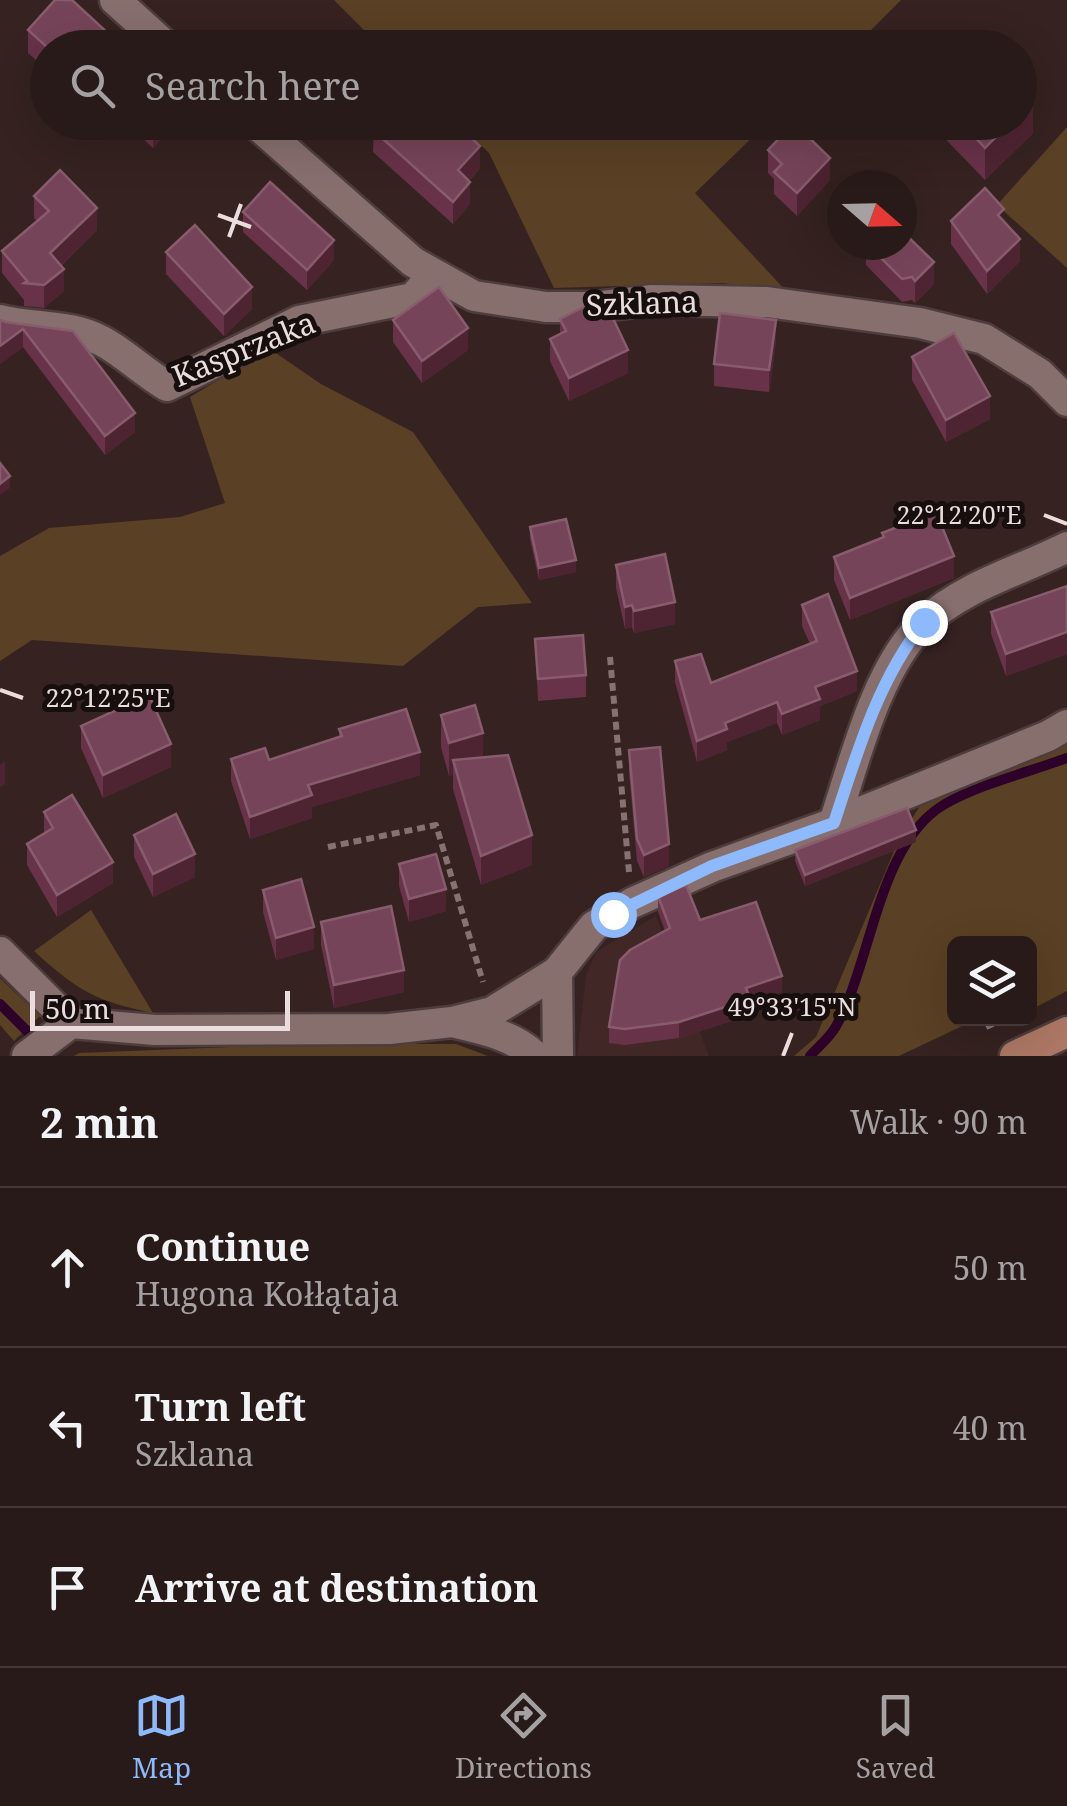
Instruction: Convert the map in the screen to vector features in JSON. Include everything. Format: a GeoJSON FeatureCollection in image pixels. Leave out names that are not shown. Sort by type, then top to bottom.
{"type":"FeatureCollection","features":[{"type":"Feature","properties":{"kind":"main road"},"geometry":{"type":"LineString","coordinates":[[1015,1056],[1067,1032]]}},
{"type":"Feature","properties":{"kind":"street"},"geometry":{"type":"LineString","coordinates":[[115,0],[148,30]]}},
{"type":"Feature","properties":{"kind":"street","name":"Szklana"},"geometry":{"type":"LineString","coordinates":[[274,140],[433,276],[474,296],[546,307],[652,300],[768,302],[920,323],[984,338],[1040,374],[1067,401]]}},
{"type":"Feature","properties":{"kind":"street","name":"Kasprzaka"},"geometry":{"type":"LineString","coordinates":[[0,320],[80,332],[122,352],[142,371],[167,386],[299,321],[413,298],[433,276]]}},
{"type":"Feature","properties":{"kind":"street"},"geometry":{"type":"LineString","coordinates":[[834,823],[880,695],[900,653],[924,622],[966,594],[1067,547]]}},
{"type":"Feature","properties":{"kind":"street"},"geometry":{"type":"LineString","coordinates":[[0,952],[71,1023],[155,1030],[389,1029],[452,1022],[492,1012],[557,972],[594,926],[632,904],[712,866],[834,823],[1067,725]]}},
{"type":"Feature","properties":{"kind":"street"},"geometry":{"type":"LineString","coordinates":[[557,972],[558,1056]]}},
{"type":"Feature","properties":{"kind":"street"},"geometry":{"type":"LineString","coordinates":[[452,1022],[494,1032],[521,1044],[535,1056]]}},
{"type":"Feature","properties":{"kind":"street"},"geometry":{"type":"LineString","coordinates":[[27,1056],[71,1023]]}},
{"type":"Feature","properties":{"kind":"path"},"geometry":{"type":"LineString","coordinates":[[610,657],[632,904]]}},
{"type":"Feature","properties":{"kind":"path"},"geometry":{"type":"LineString","coordinates":[[328,847],[436,825],[492,1012]]}},
{"type":"Feature","properties":{"kind":"path"},"geometry":{"type":"LineString","coordinates":[[986,1028],[990,1026]]}},
{"type":"Feature","properties":{"kind":"shaded area"},"geometry":{"type":"Polygon","coordinates":[[[334,0],[901,0],[871,30],[364,30],[334,0]]]}},
{"type":"Feature","properties":{"kind":"shaded area"},"geometry":{"type":"Polygon","coordinates":[[[1067,127],[1067,268],[997,205],[1067,127]]]}},
{"type":"Feature","properties":{"kind":"shaded area"},"geometry":{"type":"Polygon","coordinates":[[[476,140],[750,140],[695,193],[788,293],[723,283],[554,288],[489,153],[476,140]]]}},
{"type":"Feature","properties":{"kind":"shaded area"},"geometry":{"type":"Polygon","coordinates":[[[270,349],[321,384],[413,432],[532,603],[478,607],[403,666],[32,640],[0,661],[0,556],[49,528],[180,517],[225,503],[190,397],[270,349]]]}},
{"type":"Feature","properties":{"kind":"shaded area"},"geometry":{"type":"Polygon","coordinates":[[[1067,739],[1067,991],[1037,1006],[1037,936],[947,936],[947,1026],[962,1026],[899,1056],[794,1056],[816,1037],[899,839],[925,798],[1067,739]]]}},
{"type":"Feature","properties":{"kind":"shaded area"},"geometry":{"type":"Polygon","coordinates":[[[91,910],[153,1013],[88,992],[34,951],[91,910]]]}},
{"type":"Feature","properties":{"kind":"shaded area"},"geometry":{"type":"Polygon","coordinates":[[[656,916],[709,1056],[577,1056],[586,975],[596,952],[656,916]]]}},
{"type":"Feature","properties":{"kind":"shaded area"},"geometry":{"type":"Polygon","coordinates":[[[0,978],[40,1016],[14,1041],[0,1025],[0,978]]]}},
{"type":"Feature","properties":{"kind":"shaded area"},"geometry":{"type":"Polygon","coordinates":[[[305,1044],[456,1044],[488,1056],[74,1056],[79,1053],[305,1044]]]}},
{"type":"Feature","properties":{"kind":"building"},"geometry":{"type":"Polygon","coordinates":[[[55,0],[72,0],[104,30],[30,32],[55,0]]]}},
{"type":"Feature","properties":{"kind":"building"},"geometry":{"type":"Polygon","coordinates":[[[384,140],[474,140],[480,146],[458,170],[470,182],[453,202],[384,140]]]}},
{"type":"Feature","properties":{"kind":"building"},"geometry":{"type":"Polygon","coordinates":[[[778,140],[811,140],[830,158],[797,193],[774,172],[782,164],[768,150],[778,140]]]}},
{"type":"Feature","properties":{"kind":"building"},"geometry":{"type":"Polygon","coordinates":[[[60,170],[97,208],[50,253],[64,269],[44,285],[24,283],[27,281],[2,251],[49,211],[34,196],[60,170]]]}},
{"type":"Feature","properties":{"kind":"building"},"geometry":{"type":"Polygon","coordinates":[[[270,182],[334,240],[307,270],[243,212],[270,182]]]}},
{"type":"Feature","properties":{"kind":"building"},"geometry":{"type":"Polygon","coordinates":[[[985,188],[1004,209],[998,215],[1020,239],[987,271],[951,221],[985,188]]]}},
{"type":"Feature","properties":{"kind":"building"},"geometry":{"type":"Polygon","coordinates":[[[195,225],[252,287],[224,314],[166,252],[195,225]]]}},
{"type":"Feature","properties":{"kind":"building"},"geometry":{"type":"Polygon","coordinates":[[[917,246],[934,262],[915,281],[912,277],[902,279],[883,260],[917,260],[917,246]]]}},
{"type":"Feature","properties":{"kind":"building"},"geometry":{"type":"Polygon","coordinates":[[[439,287],[468,328],[422,361],[393,320],[439,287]]]}},
{"type":"Feature","properties":{"kind":"building"},"geometry":{"type":"Polygon","coordinates":[[[586,306],[592,318],[609,310],[628,350],[569,378],[550,339],[566,331],[560,319],[586,306]]]}},
{"type":"Feature","properties":{"kind":"building"},"geometry":{"type":"Polygon","coordinates":[[[720,313],[776,320],[769,370],[714,364],[720,313]]]}},
{"type":"Feature","properties":{"kind":"building"},"geometry":{"type":"Polygon","coordinates":[[[0,320],[73,331],[135,413],[105,436],[23,329],[0,346],[0,320]]]}},
{"type":"Feature","properties":{"kind":"building"},"geometry":{"type":"Polygon","coordinates":[[[954,333],[990,396],[946,420],[912,357],[954,333]]]}},
{"type":"Feature","properties":{"kind":"building"},"geometry":{"type":"Polygon","coordinates":[[[0,463],[10,476],[0,484],[0,463]]]}},
{"type":"Feature","properties":{"kind":"building"},"geometry":{"type":"Polygon","coordinates":[[[936,512],[954,556],[850,598],[834,557],[936,512]]]}},
{"type":"Feature","properties":{"kind":"building"},"geometry":{"type":"Polygon","coordinates":[[[566,519],[576,560],[539,568],[530,527],[566,519]]]}},
{"type":"Feature","properties":{"kind":"building"},"geometry":{"type":"Polygon","coordinates":[[[665,554],[675,602],[634,611],[632,605],[625,607],[616,565],[665,554]]]}},
{"type":"Feature","properties":{"kind":"building"},"geometry":{"type":"Polygon","coordinates":[[[1067,586],[1067,632],[1006,654],[991,612],[1067,586]]]}},
{"type":"Feature","properties":{"kind":"building"},"geometry":{"type":"Polygon","coordinates":[[[828,594],[857,671],[815,687],[820,699],[782,714],[777,702],[725,723],[727,729],[697,741],[675,661],[701,654],[711,683],[817,641],[802,605],[828,594]]]}},
{"type":"Feature","properties":{"kind":"building"},"geometry":{"type":"Polygon","coordinates":[[[583,635],[586,675],[538,679],[535,639],[583,635]]]}},
{"type":"Feature","properties":{"kind":"building"},"geometry":{"type":"Polygon","coordinates":[[[149,695],[171,744],[103,775],[81,726],[149,695]]]}},
{"type":"Feature","properties":{"kind":"building"},"geometry":{"type":"Polygon","coordinates":[[[475,705],[483,733],[449,743],[441,715],[475,705]]]}},
{"type":"Feature","properties":{"kind":"building"},"geometry":{"type":"Polygon","coordinates":[[[406,709],[420,752],[308,785],[312,795],[250,817],[231,759],[265,748],[269,760],[342,736],[339,729],[406,709]]]}},
{"type":"Feature","properties":{"kind":"building"},"geometry":{"type":"Polygon","coordinates":[[[660,747],[669,844],[644,855],[637,839],[629,750],[660,747]]]}},
{"type":"Feature","properties":{"kind":"building"},"geometry":{"type":"Polygon","coordinates":[[[508,755],[532,835],[481,856],[453,760],[508,755]]]}},
{"type":"Feature","properties":{"kind":"building"},"geometry":{"type":"Polygon","coordinates":[[[72,795],[113,862],[57,895],[27,844],[53,828],[44,812],[72,795]]]}},
{"type":"Feature","properties":{"kind":"building"},"geometry":{"type":"Polygon","coordinates":[[[907,808],[916,830],[805,875],[795,850],[907,808]]]}},
{"type":"Feature","properties":{"kind":"building"},"geometry":{"type":"Polygon","coordinates":[[[176,814],[195,854],[153,874],[134,835],[176,814]]]}},
{"type":"Feature","properties":{"kind":"building"},"geometry":{"type":"Polygon","coordinates":[[[436,854],[446,889],[409,899],[399,864],[436,854]]]}},
{"type":"Feature","properties":{"kind":"building"},"geometry":{"type":"Polygon","coordinates":[[[301,879],[314,927],[276,938],[263,890],[301,879]]]}},
{"type":"Feature","properties":{"kind":"building"},"geometry":{"type":"Polygon","coordinates":[[[686,885],[700,920],[756,902],[782,976],[746,988],[750,999],[679,1022],[625,1029],[609,1027],[620,960],[630,950],[670,928],[658,896],[686,885]]]}},
{"type":"Feature","properties":{"kind":"building"},"geometry":{"type":"Polygon","coordinates":[[[391,906],[404,970],[334,985],[321,922],[391,906]]]}},
{"type":"Feature","properties":{"kind":"waterway"},"geometry":{"type":"LineString","coordinates":[[810,1056],[833,1032],[848,1002],[890,875],[922,822],[959,797],[1067,758]]}},
{"type":"Feature","properties":{"kind":"waterway"},"geometry":{"type":"LineString","coordinates":[[0,1004],[52,1056]]}},
{"type":"Feature","properties":{"kind":"route"},"geometry":{"type":"LineString","coordinates":[[613,914],[712,866],[834,823],[880,695],[900,653],[924,622]]}}]}
